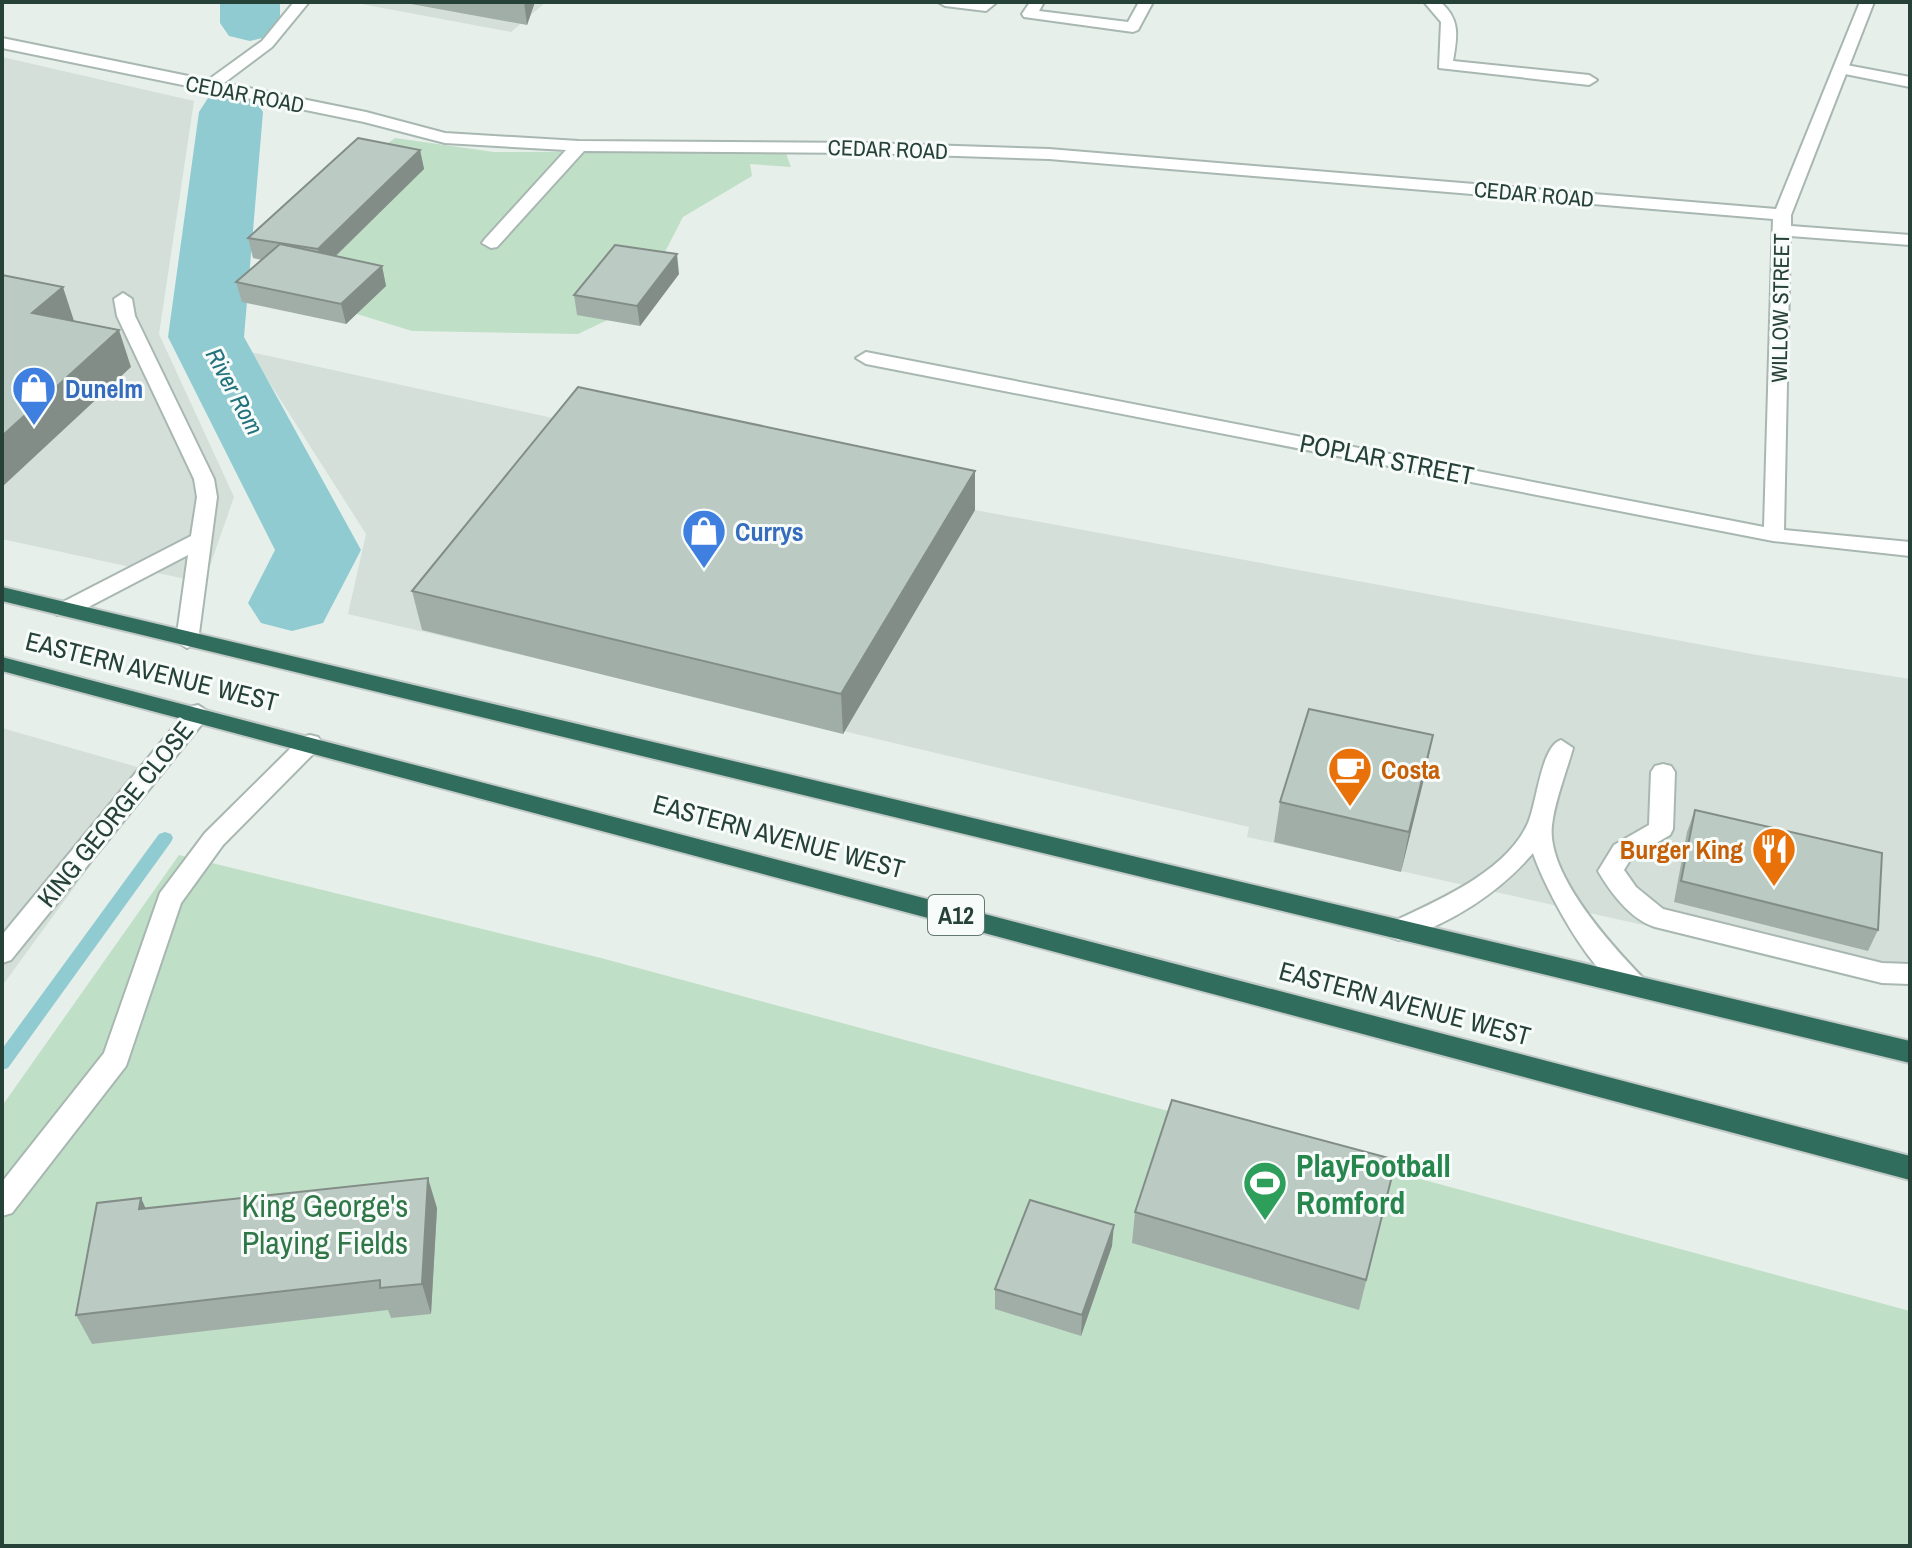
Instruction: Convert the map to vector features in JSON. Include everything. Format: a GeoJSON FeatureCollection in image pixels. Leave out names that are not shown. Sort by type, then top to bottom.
{"type":"FeatureCollection","features":[{"type":"Feature","properties":{"kind":"highway","name":"EASTERN AVENUE WEST"},"geometry":{"type":"LineString","coordinates":[[2,594],[187,641],[1910,1052]]}},
{"type":"Feature","properties":{"kind":"highway","name":"EASTERN AVENUE WEST"},"geometry":{"type":"LineString","coordinates":[[2,664],[198,713],[1910,1168]]}},
{"type":"Feature","properties":{"kind":"street"},"geometry":{"type":"LineString","coordinates":[[209,87],[267,44],[302,2]]}},
{"type":"Feature","properties":{"kind":"street"},"geometry":{"type":"LineString","coordinates":[[945,2],[986,7],[990,2]]}},
{"type":"Feature","properties":{"kind":"street"},"geometry":{"type":"LineString","coordinates":[[1037,2],[1029,14],[1133,27],[1146,2]]}},
{"type":"Feature","properties":{"kind":"street"},"geometry":{"type":"LineString","coordinates":[[1431,2],[1449,15],[1451,24],[1445,65],[1589,80]]}},
{"type":"Feature","properties":{"kind":"street","name":"WILLOW STREET"},"geometry":{"type":"LineString","coordinates":[[1773,535],[1777,509],[1781,223],[1867,2]]}},
{"type":"Feature","properties":{"kind":"street","name":"CEDAR ROAD"},"geometry":{"type":"LineString","coordinates":[[2,43],[366,117],[445,138],[579,146],[865,148],[1049,154],[1781,223],[1910,240]]}},
{"type":"Feature","properties":{"kind":"street"},"geometry":{"type":"LineString","coordinates":[[1841,69],[1910,82]]}},
{"type":"Feature","properties":{"kind":"street"},"geometry":{"type":"LineString","coordinates":[[491,243],[579,146]]}},
{"type":"Feature","properties":{"kind":"street"},"geometry":{"type":"LineString","coordinates":[[123,299],[126,316],[204,479],[207,497],[187,641]]}},
{"type":"Feature","properties":{"kind":"street","name":"POPLAR STREET"},"geometry":{"type":"LineString","coordinates":[[866,358],[1773,535],[1910,549]]}},
{"type":"Feature","properties":{"kind":"street"},"geometry":{"type":"LineString","coordinates":[[65,610],[200,540]]}},
{"type":"Feature","properties":{"kind":"street","name":"KING GEORGE CLOSE"},"geometry":{"type":"LineString","coordinates":[[2,953],[198,713]]}},
{"type":"Feature","properties":{"kind":"street"},"geometry":{"type":"LineString","coordinates":[[2,1204],[116,1058],[169,900],[214,839],[310,743]]}},
{"type":"Feature","properties":{"kind":"street"},"geometry":{"type":"LineString","coordinates":[[1399,930],[1461,900],[1501,874],[1539,828],[1561,748]]}},
{"type":"Feature","properties":{"kind":"street"},"geometry":{"type":"LineString","coordinates":[[1663,772],[1661,829],[1623,851],[1611,871],[1627,894],[1655,917],[1882,973],[1910,974]]}},
{"type":"Feature","properties":{"kind":"street"},"geometry":{"type":"LineString","coordinates":[[1539,828],[1547,869],[1562,899],[1586,935],[1636,987]]}},
{"type":"Feature","properties":{"kind":"shaded area"},"geometry":{"type":"Polygon","coordinates":[[[351,2],[546,2],[511,32],[351,2]]]}},
{"type":"Feature","properties":{"kind":"shaded area"},"geometry":{"type":"Polygon","coordinates":[[[2,57],[194,101],[159,334],[234,497],[204,583],[2,539],[2,57]]]}},
{"type":"Feature","properties":{"kind":"shaded area"},"geometry":{"type":"Polygon","coordinates":[[[250,352],[975,510],[1757,655],[1910,679],[1910,984],[1247,837],[1249,827],[348,614],[366,534],[250,352]]]}},
{"type":"Feature","properties":{"kind":"shaded area"},"geometry":{"type":"Polygon","coordinates":[[[2,728],[158,773],[2,986],[2,728]]]}},
{"type":"Feature","properties":{"kind":"green space"},"geometry":{"type":"Polygon","coordinates":[[[395,138],[494,152],[785,151],[791,167],[750,164],[752,176],[683,217],[637,306],[578,334],[412,331],[276,289],[373,154],[395,138]]]}},
{"type":"Feature","properties":{"kind":"green space","name":"King George's Playing Fields"},"geometry":{"type":"Polygon","coordinates":[[[179,855],[601,958],[1910,1311],[1910,1546],[2,1546],[2,1106],[179,855]]]}},
{"type":"Feature","properties":{"kind":"building"},"geometry":{"type":"Polygon","coordinates":[[[358,138],[420,150],[318,249],[248,238],[358,138]]]}},
{"type":"Feature","properties":{"kind":"building"},"geometry":{"type":"Polygon","coordinates":[[[280,244],[382,266],[341,304],[236,282],[280,244]]]}},
{"type":"Feature","properties":{"kind":"building"},"geometry":{"type":"Polygon","coordinates":[[[615,245],[677,254],[637,306],[574,295],[615,245]]]}},
{"type":"Feature","properties":{"kind":"building"},"geometry":{"type":"Polygon","coordinates":[[[2,275],[63,287],[32,313],[119,330],[2,436],[2,275]]]}},
{"type":"Feature","properties":{"kind":"building","name":"Currys"},"geometry":{"type":"Polygon","coordinates":[[[578,387],[975,471],[841,694],[412,591],[578,387]]]}},
{"type":"Feature","properties":{"kind":"building"},"geometry":{"type":"Polygon","coordinates":[[[1309,709],[1433,735],[1409,832],[1280,802],[1309,709]]]}},
{"type":"Feature","properties":{"kind":"building","name":"Burger King"},"geometry":{"type":"Polygon","coordinates":[[[1695,810],[1882,853],[1878,930],[1681,881],[1695,810]]]}},
{"type":"Feature","properties":{"kind":"building"},"geometry":{"type":"Polygon","coordinates":[[[1172,1100],[1396,1160],[1366,1280],[1135,1212],[1172,1100]]]}},
{"type":"Feature","properties":{"kind":"building"},"geometry":{"type":"Polygon","coordinates":[[[428,1178],[422,1284],[380,1288],[380,1280],[76,1315],[97,1203],[141,1198],[139,1209],[428,1178]]]}},
{"type":"Feature","properties":{"kind":"building"},"geometry":{"type":"Polygon","coordinates":[[[1030,1200],[1114,1225],[1082,1315],[995,1289],[1030,1200]]]}},
{"type":"Feature","properties":{"kind":"waterway","name":"River Rom"},"geometry":{"type":"LineString","coordinates":[[250,2],[250,23]]}},
{"type":"Feature","properties":{"kind":"waterway","name":"River Rom"},"geometry":{"type":"LineString","coordinates":[[231,112],[206,337],[318,550],[292,603]]}},
{"type":"Feature","properties":{"kind":"waterway","name":"River Rom"},"geometry":{"type":"LineString","coordinates":[[2,1063],[165,838]]}},
{"type":"Feature","properties":{"kind":"place","name":"Dunelm"},"geometry":{"type":"Point","coordinates":[34,427]}},
{"type":"Feature","properties":{"kind":"place","name":"Currys"},"geometry":{"type":"Point","coordinates":[704,570]}},
{"type":"Feature","properties":{"kind":"place","name":"Costa"},"geometry":{"type":"Point","coordinates":[1350,808]}},
{"type":"Feature","properties":{"kind":"place","name":"Burger King"},"geometry":{"type":"Point","coordinates":[1774,888]}},
{"type":"Feature","properties":{"kind":"place","name":"PlayFootball Romford"},"geometry":{"type":"Point","coordinates":[1265,1222]}}]}
